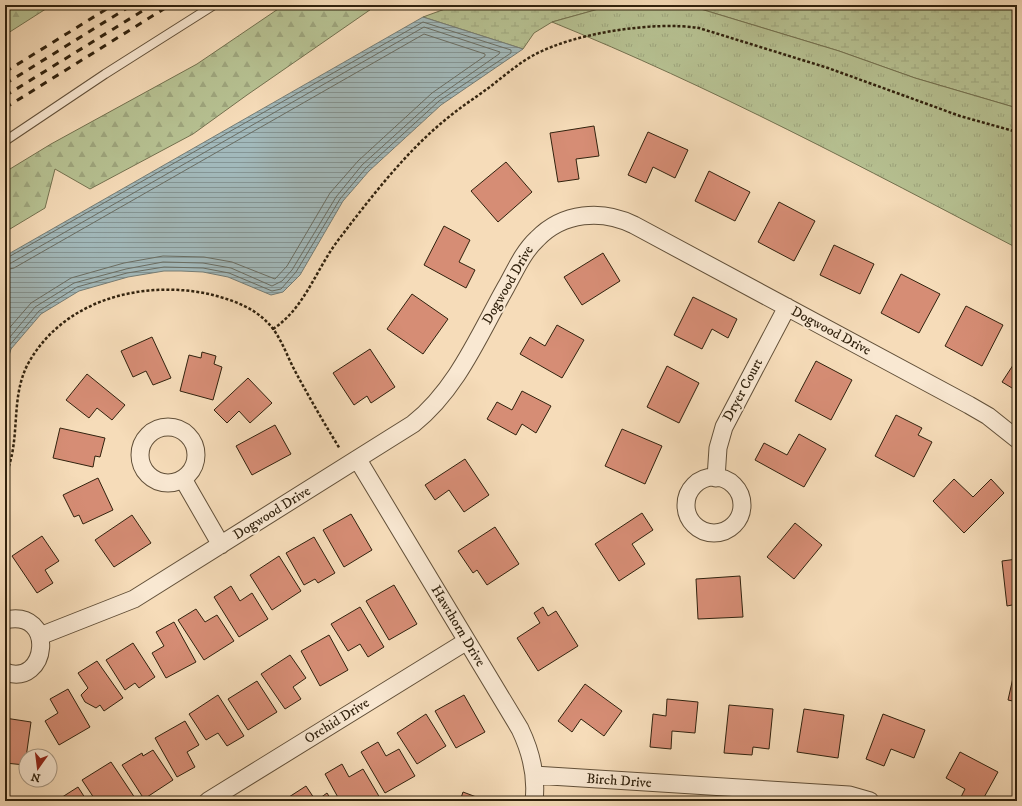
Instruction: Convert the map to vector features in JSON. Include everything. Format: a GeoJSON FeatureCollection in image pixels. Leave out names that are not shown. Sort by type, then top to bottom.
{"type":"FeatureCollection","features":[{"type":"Feature","properties":{"kind":"street","name":"Dogwood Drive"},"geometry":{"type":"LineString","coordinates":[[40,636],[127,602],[221,545],[413,424],[443,396],[458,373],[527,250],[541,234],[565,220],[593,214],[621,219],[787,307],[969,405],[988,416],[1017,439]]}},
{"type":"Feature","properties":{"kind":"street","name":"Dryer Court"},"geometry":{"type":"LineString","coordinates":[[716,478],[718,448],[724,427],[787,307]]}},
{"type":"Feature","properties":{"kind":"street","name":"Hawthorn Drive"},"geometry":{"type":"LineString","coordinates":[[354,462],[467,641],[520,729],[529,751],[534,775],[534,801]]}},
{"type":"Feature","properties":{"kind":"street"},"geometry":{"type":"LineString","coordinates":[[183,479],[221,545]]}},
{"type":"Feature","properties":{"kind":"street"},"geometry":{"type":"LineString","coordinates":[[5,620],[15,618],[25,621],[34,627],[40,636],[41,652],[33,666],[19,673],[5,672]]}},
{"type":"Feature","properties":{"kind":"street","name":"Orchid Drive"},"geometry":{"type":"LineString","coordinates":[[208,801],[467,641]]}},
{"type":"Feature","properties":{"kind":"street","name":"Birch Drive"},"geometry":{"type":"LineString","coordinates":[[534,775],[744,795],[849,795],[870,801]]}},
{"type":"Feature","properties":{"kind":"lane"},"geometry":{"type":"LineString","coordinates":[[5,141],[104,74],[214,5]]}},
{"type":"Feature","properties":{"kind":"path"},"geometry":{"type":"LineString","coordinates":[[273,328],[285,320],[298,305],[336,243],[369,200],[419,144],[450,116],[532,56],[562,42],[621,29],[679,25],[699,28],[828,68],[966,118],[1017,132]]}},
{"type":"Feature","properties":{"kind":"path"},"geometry":{"type":"LineString","coordinates":[[5,476],[11,455],[18,390],[28,364],[48,337],[78,313],[129,293],[147,290],[185,290],[217,296],[243,305],[266,321],[273,328],[299,379],[354,462]]}},
{"type":"Feature","properties":{"kind":"green space"},"geometry":{"type":"Polygon","coordinates":[[[5,5],[52,5],[5,35],[5,5]]]}},
{"type":"Feature","properties":{"kind":"green space"},"geometry":{"type":"Polygon","coordinates":[[[284,5],[377,5],[193,134],[90,189],[55,169],[45,208],[5,232],[5,172],[51,144],[197,64],[284,5]]]}},
{"type":"Feature","properties":{"kind":"green space"},"geometry":{"type":"Polygon","coordinates":[[[456,5],[613,5],[552,22],[534,33],[523,49],[423,17],[456,5]]]}},
{"type":"Feature","properties":{"kind":"green space"},"geometry":{"type":"Polygon","coordinates":[[[613,5],[694,7],[839,51],[915,78],[1017,108],[1017,248],[787,129],[671,73],[552,22],[613,5]]]}},
{"type":"Feature","properties":{"kind":"green space"},"geometry":{"type":"Polygon","coordinates":[[[638,5],[1017,5],[1017,108],[915,78],[839,51],[694,7],[638,5]]]}},
{"type":"Feature","properties":{"kind":"water"},"geometry":{"type":"Polygon","coordinates":[[[423,17],[523,49],[441,105],[369,171],[343,201],[300,275],[283,292],[271,295],[228,277],[203,272],[164,271],[128,277],[79,291],[41,314],[11,349],[5,369],[5,256],[423,17]]]}},
{"type":"Feature","properties":{"kind":"building"},"geometry":{"type":"Polygon","coordinates":[[[594,126],[599,156],[576,159],[579,179],[558,182],[550,133],[594,126]]]}},
{"type":"Feature","properties":{"kind":"building"},"geometry":{"type":"Polygon","coordinates":[[[648,132],[688,150],[675,178],[653,167],[646,183],[628,175],[648,132]]]}},
{"type":"Feature","properties":{"kind":"building"},"geometry":{"type":"Polygon","coordinates":[[[506,162],[532,192],[498,222],[471,191],[506,162]]]}},
{"type":"Feature","properties":{"kind":"building"},"geometry":{"type":"Polygon","coordinates":[[[709,171],[750,192],[735,221],[695,201],[709,171]]]}},
{"type":"Feature","properties":{"kind":"building"},"geometry":{"type":"Polygon","coordinates":[[[779,202],[815,221],[794,261],[758,242],[779,202]]]}},
{"type":"Feature","properties":{"kind":"building"},"geometry":{"type":"Polygon","coordinates":[[[444,226],[470,240],[459,262],[475,270],[466,288],[424,265],[444,226]]]}},
{"type":"Feature","properties":{"kind":"building"},"geometry":{"type":"Polygon","coordinates":[[[834,245],[874,264],[860,294],[820,275],[834,245]]]}},
{"type":"Feature","properties":{"kind":"building"},"geometry":{"type":"Polygon","coordinates":[[[603,253],[620,281],[582,305],[564,277],[603,253]]]}},
{"type":"Feature","properties":{"kind":"building"},"geometry":{"type":"Polygon","coordinates":[[[901,274],[940,294],[919,333],[881,313],[901,274]]]}},
{"type":"Feature","properties":{"kind":"building"},"geometry":{"type":"Polygon","coordinates":[[[412,294],[448,319],[423,354],[387,329],[412,294]]]}},
{"type":"Feature","properties":{"kind":"building"},"geometry":{"type":"Polygon","coordinates":[[[693,297],[737,319],[728,338],[712,329],[702,349],[674,335],[693,297]]]}},
{"type":"Feature","properties":{"kind":"building"},"geometry":{"type":"Polygon","coordinates":[[[966,306],[1003,325],[982,366],[945,346],[966,306]]]}},
{"type":"Feature","properties":{"kind":"building"},"geometry":{"type":"Polygon","coordinates":[[[557,325],[584,340],[562,378],[520,354],[530,337],[545,346],[557,325]]]}},
{"type":"Feature","properties":{"kind":"building"},"geometry":{"type":"Polygon","coordinates":[[[152,337],[171,378],[153,385],[146,371],[133,377],[121,351],[152,337]]]}},
{"type":"Feature","properties":{"kind":"building"},"geometry":{"type":"Polygon","coordinates":[[[370,349],[395,387],[371,403],[367,396],[354,405],[333,373],[370,349]]]}},
{"type":"Feature","properties":{"kind":"building"},"geometry":{"type":"Polygon","coordinates":[[[202,352],[216,356],[214,364],[222,367],[213,400],[180,391],[189,355],[201,358],[202,352]]]}},
{"type":"Feature","properties":{"kind":"building"},"geometry":{"type":"Polygon","coordinates":[[[1017,359],[1017,391],[1002,382],[1017,359]]]}},
{"type":"Feature","properties":{"kind":"building"},"geometry":{"type":"Polygon","coordinates":[[[816,361],[852,380],[831,420],[795,401],[816,361]]]}},
{"type":"Feature","properties":{"kind":"building"},"geometry":{"type":"Polygon","coordinates":[[[667,366],[699,383],[679,423],[647,407],[667,366]]]}},
{"type":"Feature","properties":{"kind":"building"},"geometry":{"type":"Polygon","coordinates":[[[87,374],[125,405],[112,420],[97,408],[89,418],[66,400],[87,374]]]}},
{"type":"Feature","properties":{"kind":"building"},"geometry":{"type":"Polygon","coordinates":[[[248,378],[272,403],[250,423],[239,411],[227,423],[214,410],[248,378]]]}},
{"type":"Feature","properties":{"kind":"building"},"geometry":{"type":"Polygon","coordinates":[[[522,391],[551,406],[536,433],[522,424],[516,435],[487,419],[497,402],[512,410],[522,391]]]}},
{"type":"Feature","properties":{"kind":"building"},"geometry":{"type":"Polygon","coordinates":[[[896,415],[922,428],[918,435],[932,442],[914,477],[875,456],[896,415]]]}},
{"type":"Feature","properties":{"kind":"building"},"geometry":{"type":"Polygon","coordinates":[[[275,425],[291,454],[252,475],[236,446],[275,425]]]}},
{"type":"Feature","properties":{"kind":"building"},"geometry":{"type":"Polygon","coordinates":[[[60,428],[105,438],[100,457],[95,456],[93,467],[53,458],[60,428]]]}},
{"type":"Feature","properties":{"kind":"building"},"geometry":{"type":"Polygon","coordinates":[[[622,429],[662,446],[645,484],[605,466],[622,429]]]}},
{"type":"Feature","properties":{"kind":"building"},"geometry":{"type":"Polygon","coordinates":[[[799,434],[826,449],[804,487],[755,460],[764,443],[787,455],[799,434]]]}},
{"type":"Feature","properties":{"kind":"building"},"geometry":{"type":"Polygon","coordinates":[[[465,459],[489,495],[464,512],[449,490],[435,500],[425,485],[465,459]]]}},
{"type":"Feature","properties":{"kind":"building"},"geometry":{"type":"Polygon","coordinates":[[[98,478],[113,510],[83,524],[79,515],[74,517],[63,495],[98,478]]]}},
{"type":"Feature","properties":{"kind":"building"},"geometry":{"type":"Polygon","coordinates":[[[954,479],[973,497],[991,479],[1004,493],[964,533],[933,501],[954,479]]]}},
{"type":"Feature","properties":{"kind":"building"},"geometry":{"type":"Polygon","coordinates":[[[642,513],[653,530],[632,544],[645,564],[619,581],[595,544],[642,513]]]}},
{"type":"Feature","properties":{"kind":"building"},"geometry":{"type":"Polygon","coordinates":[[[351,514],[372,550],[344,567],[323,530],[351,514]]]}},
{"type":"Feature","properties":{"kind":"building"},"geometry":{"type":"Polygon","coordinates":[[[132,515],[151,543],[114,567],[95,540],[132,515]]]}},
{"type":"Feature","properties":{"kind":"building"},"geometry":{"type":"Polygon","coordinates":[[[795,523],[822,545],[794,579],[767,557],[795,523]]]}},
{"type":"Feature","properties":{"kind":"building"},"geometry":{"type":"Polygon","coordinates":[[[495,527],[519,564],[487,585],[477,570],[473,573],[458,551],[495,527]]]}},
{"type":"Feature","properties":{"kind":"building"},"geometry":{"type":"Polygon","coordinates":[[[42,536],[59,561],[45,570],[53,583],[37,593],[12,556],[42,536]]]}},
{"type":"Feature","properties":{"kind":"building"},"geometry":{"type":"Polygon","coordinates":[[[314,537],[335,573],[318,583],[315,579],[304,585],[286,553],[314,537]]]}},
{"type":"Feature","properties":{"kind":"building"},"geometry":{"type":"Polygon","coordinates":[[[279,556],[301,591],[272,610],[250,575],[279,556]]]}},
{"type":"Feature","properties":{"kind":"building"},"geometry":{"type":"Polygon","coordinates":[[[1017,559],[1017,604],[1007,606],[1002,561],[1017,559]]]}},
{"type":"Feature","properties":{"kind":"building"},"geometry":{"type":"Polygon","coordinates":[[[740,576],[743,617],[698,619],[696,579],[740,576]]]}},
{"type":"Feature","properties":{"kind":"building"},"geometry":{"type":"Polygon","coordinates":[[[394,585],[417,624],[389,640],[366,601],[394,585]]]}},
{"type":"Feature","properties":{"kind":"building"},"geometry":{"type":"Polygon","coordinates":[[[231,586],[240,601],[252,593],[268,619],[239,637],[214,597],[231,586]]]}},
{"type":"Feature","properties":{"kind":"building"},"geometry":{"type":"Polygon","coordinates":[[[360,607],[384,647],[368,657],[360,644],[348,651],[331,624],[360,607]]]}},
{"type":"Feature","properties":{"kind":"building"},"geometry":{"type":"Polygon","coordinates":[[[543,607],[548,616],[556,611],[578,646],[538,671],[517,638],[540,623],[534,613],[543,607]]]}},
{"type":"Feature","properties":{"kind":"building"},"geometry":{"type":"Polygon","coordinates":[[[196,609],[205,622],[217,615],[234,641],[204,660],[178,620],[196,609]]]}},
{"type":"Feature","properties":{"kind":"building"},"geometry":{"type":"Polygon","coordinates":[[[174,622],[196,662],[166,678],[152,653],[164,646],[156,632],[174,622]]]}},
{"type":"Feature","properties":{"kind":"building"},"geometry":{"type":"Polygon","coordinates":[[[329,635],[348,670],[320,686],[301,651],[329,635]]]}},
{"type":"Feature","properties":{"kind":"building"},"geometry":{"type":"Polygon","coordinates":[[[133,643],[155,677],[139,688],[135,683],[125,690],[106,660],[133,643]]]}},
{"type":"Feature","properties":{"kind":"building"},"geometry":{"type":"Polygon","coordinates":[[[290,655],[306,678],[293,687],[301,699],[285,709],[261,674],[290,655]]]}},
{"type":"Feature","properties":{"kind":"building"},"geometry":{"type":"Polygon","coordinates":[[[1017,660],[1017,702],[1008,700],[1017,660]]]}},
{"type":"Feature","properties":{"kind":"building"},"geometry":{"type":"Polygon","coordinates":[[[97,661],[123,698],[104,711],[100,705],[96,708],[85,702],[81,695],[88,688],[78,673],[97,661]]]}},
{"type":"Feature","properties":{"kind":"building"},"geometry":{"type":"Polygon","coordinates":[[[257,681],[277,712],[248,730],[228,699],[257,681]]]}},
{"type":"Feature","properties":{"kind":"building"},"geometry":{"type":"Polygon","coordinates":[[[585,684],[622,711],[604,736],[581,719],[572,732],[558,721],[585,684]]]}},
{"type":"Feature","properties":{"kind":"building"},"geometry":{"type":"Polygon","coordinates":[[[68,689],[90,727],[59,745],[45,721],[58,713],[50,699],[68,689]]]}},
{"type":"Feature","properties":{"kind":"building"},"geometry":{"type":"Polygon","coordinates":[[[218,695],[244,736],[227,746],[218,733],[206,740],[189,714],[218,695]]]}},
{"type":"Feature","properties":{"kind":"building"},"geometry":{"type":"Polygon","coordinates":[[[464,695],[485,732],[456,748],[435,711],[464,695]]]}},
{"type":"Feature","properties":{"kind":"building"},"geometry":{"type":"Polygon","coordinates":[[[667,699],[698,702],[695,733],[672,731],[671,749],[650,747],[653,714],[666,716],[667,699]]]}},
{"type":"Feature","properties":{"kind":"building"},"geometry":{"type":"Polygon","coordinates":[[[729,705],[773,709],[769,749],[753,747],[752,755],[724,753],[729,705]]]}},
{"type":"Feature","properties":{"kind":"building"},"geometry":{"type":"Polygon","coordinates":[[[804,709],[844,715],[838,758],[797,752],[804,709]]]}},
{"type":"Feature","properties":{"kind":"building"},"geometry":{"type":"Polygon","coordinates":[[[426,714],[446,746],[417,764],[397,733],[426,714]]]}},
{"type":"Feature","properties":{"kind":"building"},"geometry":{"type":"Polygon","coordinates":[[[883,714],[925,730],[914,758],[891,749],[884,766],[866,759],[883,714]]]}},
{"type":"Feature","properties":{"kind":"building"},"geometry":{"type":"Polygon","coordinates":[[[5,718],[31,722],[27,748],[18,748],[18,764],[5,763],[5,718]]]}},
{"type":"Feature","properties":{"kind":"building"},"geometry":{"type":"Polygon","coordinates":[[[185,721],[199,745],[187,752],[195,767],[177,777],[155,738],[185,721]]]}},
{"type":"Feature","properties":{"kind":"building"},"geometry":{"type":"Polygon","coordinates":[[[378,742],[386,756],[399,749],[415,776],[385,793],[361,752],[378,742]]]}},
{"type":"Feature","properties":{"kind":"building"},"geometry":{"type":"Polygon","coordinates":[[[153,750],[173,780],[144,799],[122,765],[142,753],[143,756],[153,750]]]}},
{"type":"Feature","properties":{"kind":"building"},"geometry":{"type":"Polygon","coordinates":[[[960,752],[998,772],[982,801],[959,801],[965,789],[946,778],[960,752]]]}},
{"type":"Feature","properties":{"kind":"building"},"geometry":{"type":"Polygon","coordinates":[[[111,762],[137,801],[114,801],[112,798],[108,801],[96,801],[82,780],[111,762]]]}},
{"type":"Feature","properties":{"kind":"building"},"geometry":{"type":"Polygon","coordinates":[[[342,764],[349,777],[363,769],[380,798],[374,801],[340,801],[325,774],[342,764]]]}},
{"type":"Feature","properties":{"kind":"building"},"geometry":{"type":"Polygon","coordinates":[[[306,786],[316,801],[292,801],[289,797],[306,786]]]}},
{"type":"Feature","properties":{"kind":"building"},"geometry":{"type":"Polygon","coordinates":[[[78,787],[87,801],[56,801],[78,787]]]}},
{"type":"Feature","properties":{"kind":"building"},"geometry":{"type":"Polygon","coordinates":[[[463,792],[487,801],[460,801],[463,792]]]}},
{"type":"Feature","properties":{"kind":"building"},"geometry":{"type":"Polygon","coordinates":[[[327,793],[332,801],[316,801],[327,793]]]}},
{"type":"Feature","properties":{"kind":"railway"},"geometry":{"type":"LineString","coordinates":[[5,72],[113,5]]}},
{"type":"Feature","properties":{"kind":"railway"},"geometry":{"type":"LineString","coordinates":[[5,84],[132,5]]}},
{"type":"Feature","properties":{"kind":"railway"},"geometry":{"type":"LineString","coordinates":[[5,96],[152,5]]}},
{"type":"Feature","properties":{"kind":"railway"},"geometry":{"type":"LineString","coordinates":[[5,108],[170,5]]}}]}
